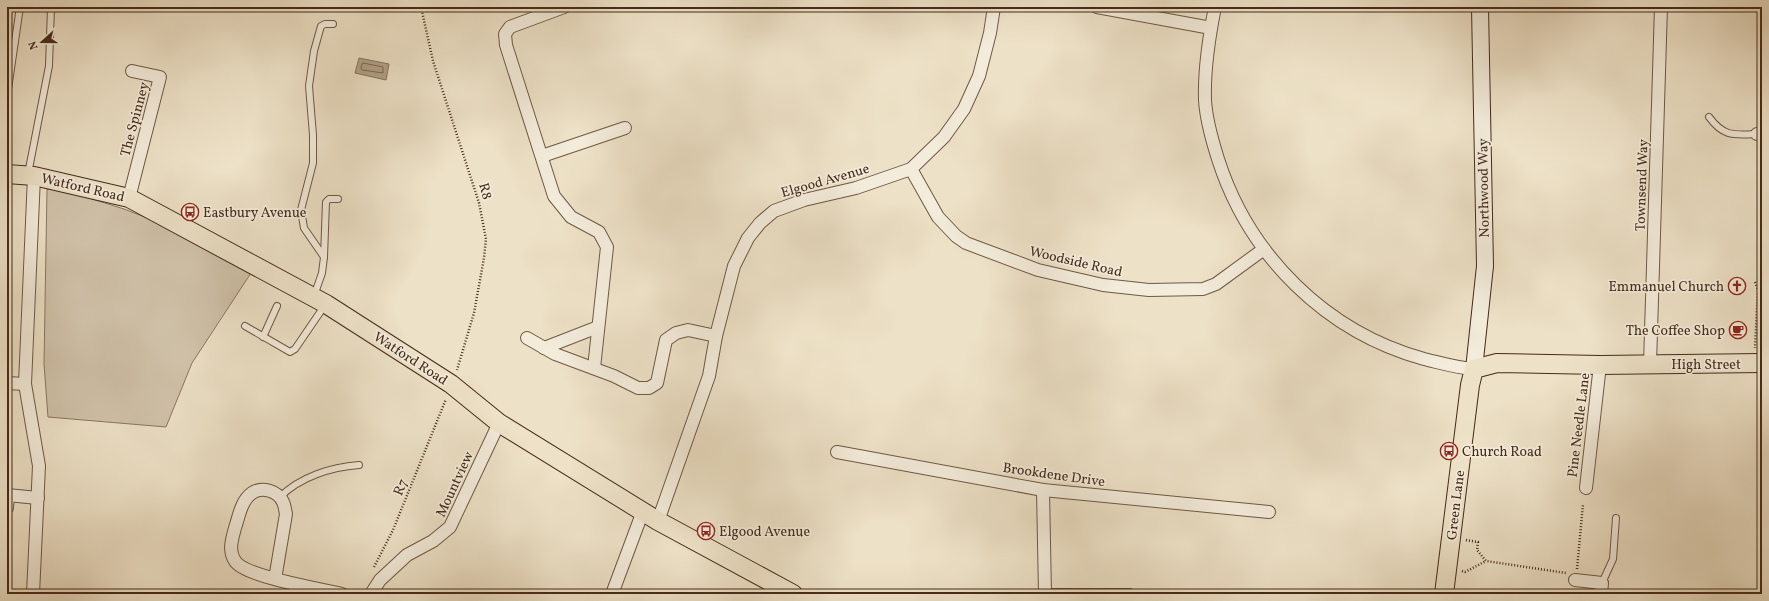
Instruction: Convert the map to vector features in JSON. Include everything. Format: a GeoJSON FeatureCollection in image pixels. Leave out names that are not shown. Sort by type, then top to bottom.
{"type":"FeatureCollection","features":[{"type":"Feature","properties":{"kind":"main road","name":"Watford Road"},"geometry":{"type":"LineString","coordinates":[[7,174],[31,176],[129,198],[319,301],[451,384],[499,423],[658,521],[793,594]]}},
{"type":"Feature","properties":{"kind":"main road","name":"High Street"},"geometry":{"type":"LineString","coordinates":[[1650,364],[1758,360]]}},
{"type":"Feature","properties":{"kind":"main road"},"geometry":{"type":"LineString","coordinates":[[1474,369],[1497,363],[1600,365],[1650,364]]}},
{"type":"Feature","properties":{"kind":"main road","name":"Green Lane"},"geometry":{"type":"LineString","coordinates":[[1444,594],[1470,385],[1474,369]]}},
{"type":"Feature","properties":{"kind":"street"},"geometry":{"type":"LineString","coordinates":[[564,7],[510,27],[505,34],[506,45],[554,196],[561,207],[571,217],[599,232],[607,248],[594,368]]}},
{"type":"Feature","properties":{"kind":"street","name":"Elgood Avenue"},"geometry":{"type":"LineString","coordinates":[[658,521],[709,376],[716,336],[734,266],[748,238],[760,223],[774,211],[804,200],[856,188],[911,169],[944,137],[964,109],[979,76],[990,33],[994,7]]}},
{"type":"Feature","properties":{"kind":"street"},"geometry":{"type":"LineString","coordinates":[[1098,7],[1211,28]]}},
{"type":"Feature","properties":{"kind":"street"},"geometry":{"type":"LineString","coordinates":[[1215,7],[1207,65],[1205,100],[1214,146],[1230,191],[1244,219],[1264,249],[1297,287],[1334,318],[1354,331],[1398,352],[1460,368],[1474,369]]}},
{"type":"Feature","properties":{"kind":"street","name":"Northwood Way"},"geometry":{"type":"LineString","coordinates":[[1474,369],[1485,266],[1480,7]]}},
{"type":"Feature","properties":{"kind":"street","name":"Townsend Way"},"geometry":{"type":"LineString","coordinates":[[1650,364],[1661,7]]}},
{"type":"Feature","properties":{"kind":"street","name":"The Spinney"},"geometry":{"type":"LineString","coordinates":[[129,198],[160,77],[132,71]]}},
{"type":"Feature","properties":{"kind":"street"},"geometry":{"type":"LineString","coordinates":[[542,156],[625,128]]}},
{"type":"Feature","properties":{"kind":"street","name":"Woodside Road"},"geometry":{"type":"LineString","coordinates":[[911,169],[938,217],[956,236],[966,243],[1038,270],[1103,285],[1142,289],[1203,289],[1216,284],[1264,249]]}},
{"type":"Feature","properties":{"kind":"street"},"geometry":{"type":"LineString","coordinates":[[31,176],[25,384],[39,466],[33,594]]}},
{"type":"Feature","properties":{"kind":"street"},"geometry":{"type":"LineString","coordinates":[[544,348],[598,327]]}},
{"type":"Feature","properties":{"kind":"street"},"geometry":{"type":"LineString","coordinates":[[527,338],[555,354],[594,368],[638,388],[649,388],[657,383],[666,340],[676,333],[688,330],[716,336]]}},
{"type":"Feature","properties":{"kind":"street","name":"Pine Needle Lane"},"geometry":{"type":"LineString","coordinates":[[1586,488],[1600,365]]}},
{"type":"Feature","properties":{"kind":"street"},"geometry":{"type":"LineString","coordinates":[[7,383],[25,384]]}},
{"type":"Feature","properties":{"kind":"street","name":"Mountview"},"geometry":{"type":"LineString","coordinates":[[371,594],[380,580],[407,555],[433,541],[450,527],[499,423]]}},
{"type":"Feature","properties":{"kind":"street","name":"Brookdene Drive"},"geometry":{"type":"LineString","coordinates":[[837,452],[1043,490],[1269,512]]}},
{"type":"Feature","properties":{"kind":"street"},"geometry":{"type":"LineString","coordinates":[[275,579],[286,514],[284,502],[280,497],[270,490],[264,490],[254,492],[249,496],[242,507],[231,541],[232,556],[241,567],[275,579],[342,594]]}},
{"type":"Feature","properties":{"kind":"street"},"geometry":{"type":"LineString","coordinates":[[1043,490],[1045,593]]}},
{"type":"Feature","properties":{"kind":"street"},"geometry":{"type":"LineString","coordinates":[[7,508],[8,495],[38,498]]}},
{"type":"Feature","properties":{"kind":"street"},"geometry":{"type":"LineString","coordinates":[[612,594],[643,511]]}},
{"type":"Feature","properties":{"kind":"street"},"geometry":{"type":"LineString","coordinates":[[1576,577],[1602,589]]}},
{"type":"Feature","properties":{"kind":"lane"},"geometry":{"type":"LineString","coordinates":[[7,96],[20,7]]}},
{"type":"Feature","properties":{"kind":"lane"},"geometry":{"type":"LineString","coordinates":[[31,176],[49,66],[51,7]]}},
{"type":"Feature","properties":{"kind":"lane"},"geometry":{"type":"LineString","coordinates":[[324,257],[304,228],[301,210],[313,163],[313,135],[309,86],[314,52],[321,26],[325,24],[333,24]]}},
{"type":"Feature","properties":{"kind":"lane"},"geometry":{"type":"LineString","coordinates":[[1709,117],[1718,129],[1726,133],[1759,134]]}},
{"type":"Feature","properties":{"kind":"lane"},"geometry":{"type":"LineString","coordinates":[[245,326],[290,352],[295,349],[319,301],[324,257],[326,202],[329,198],[338,199]]}},
{"type":"Feature","properties":{"kind":"lane"},"geometry":{"type":"LineString","coordinates":[[263,337],[278,306]]}},
{"type":"Feature","properties":{"kind":"lane"},"geometry":{"type":"LineString","coordinates":[[280,497],[300,481],[323,472],[359,465]]}},
{"type":"Feature","properties":{"kind":"lane"},"geometry":{"type":"LineString","coordinates":[[1602,589],[1613,559],[1616,518]]}},
{"type":"Feature","properties":{"kind":"lane"},"geometry":{"type":"LineString","coordinates":[[1045,593],[1130,592]]}},
{"type":"Feature","properties":{"kind":"path","name":"R8"},"geometry":{"type":"LineString","coordinates":[[420,7],[433,61],[479,203],[486,239],[474,313],[451,384]]}},
{"type":"Feature","properties":{"kind":"path"},"geometry":{"type":"LineString","coordinates":[[1755,282],[1758,290],[1758,360]]}},
{"type":"Feature","properties":{"kind":"path","name":"R7"},"geometry":{"type":"LineString","coordinates":[[373,568],[393,530],[451,384]]}},
{"type":"Feature","properties":{"kind":"path"},"geometry":{"type":"LineString","coordinates":[[1447,570],[1465,572],[1486,561],[1576,577],[1583,504]]}},
{"type":"Feature","properties":{"kind":"path"},"geometry":{"type":"LineString","coordinates":[[1450,538],[1478,542],[1477,550],[1486,561]]}},
{"type":"Feature","properties":{"kind":"path"},"geometry":{"type":"LineString","coordinates":[[1602,589],[1646,594]]}},
{"type":"Feature","properties":{"kind":"shaded area"},"geometry":{"type":"Polygon","coordinates":[[[57,188],[124,209],[207,241],[251,273],[192,363],[166,427],[48,417],[44,364],[47,189],[57,188]]]}},
{"type":"Feature","properties":{"kind":"water"},"geometry":{"type":"Polygon","coordinates":[[[359,58],[389,64],[386,80],[355,73],[359,58]]]}},
{"type":"Feature","properties":{"kind":"place","name":"Eastbury Avenue"},"geometry":{"type":"Point","coordinates":[190,212]}},
{"type":"Feature","properties":{"kind":"place","name":"Emmanuel Church"},"geometry":{"type":"Point","coordinates":[1737,286]}},
{"type":"Feature","properties":{"kind":"place","name":"The Coffee Shop"},"geometry":{"type":"Point","coordinates":[1738,330]}},
{"type":"Feature","properties":{"kind":"place","name":"Church Road"},"geometry":{"type":"Point","coordinates":[1449,451]}},
{"type":"Feature","properties":{"kind":"place","name":"Elgood Avenue"},"geometry":{"type":"Point","coordinates":[706,531]}}]}
